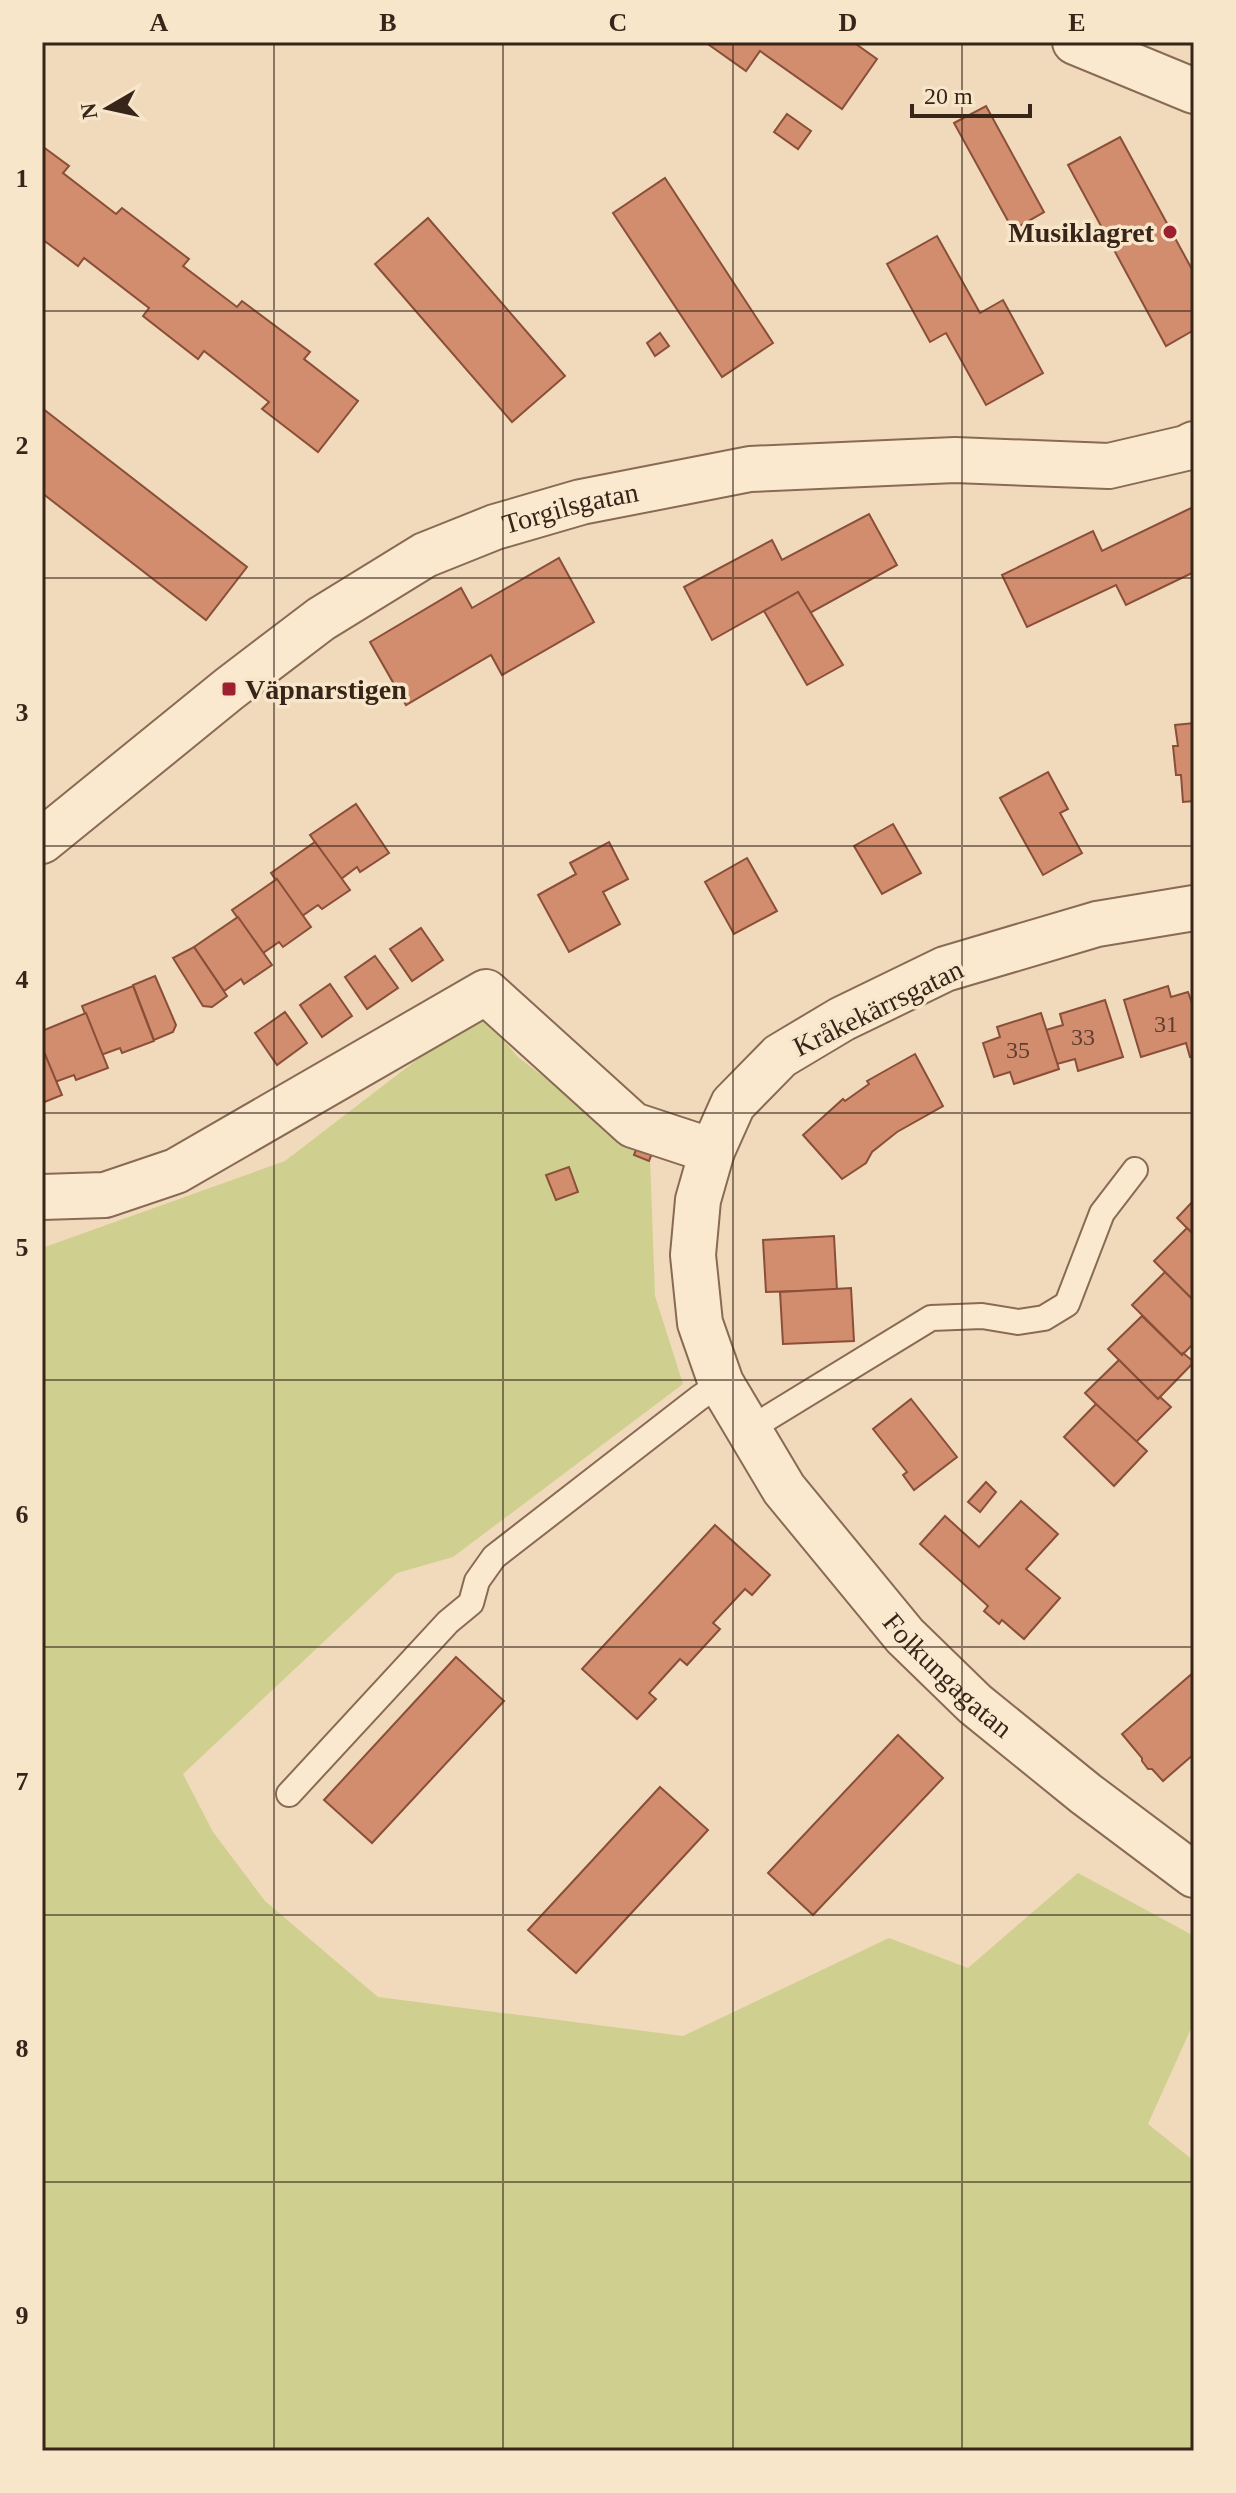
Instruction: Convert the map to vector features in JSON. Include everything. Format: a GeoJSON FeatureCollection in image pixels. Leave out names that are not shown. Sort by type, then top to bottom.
{"type":"FeatureCollection","features":[{"type":"Feature","properties":{"kind":"street"},"geometry":{"type":"LineString","coordinates":[[1075,42],[1194,91]]}},
{"type":"Feature","properties":{"kind":"street","name":"Torgilsgatan"},"geometry":{"type":"LineString","coordinates":[[42,841],[229,689],[321,619],[425,555],[495,527],[581,502],[750,469],[955,460],[1109,466],[1194,444]]}},
{"type":"Feature","properties":{"kind":"street","name":"Kråkekärrsgatan"},"geometry":{"type":"LineString","coordinates":[[693,1255],[698,1200],[712,1151],[733,1104],[780,1056],[842,1019],[945,969],[1097,924],[1194,908]]}},
{"type":"Feature","properties":{"kind":"street"},"geometry":{"type":"LineString","coordinates":[[42,1197],[105,1195],[176,1171],[486,992],[633,1125],[712,1151]]}},
{"type":"Feature","properties":{"kind":"street","name":"Folkungagatan"},"geometry":{"type":"LineString","coordinates":[[693,1255],[700,1323],[721,1383],[784,1489],[905,1636],[975,1704],[1086,1794],[1194,1875]]}},
{"type":"Feature","properties":{"kind":"lane"},"geometry":{"type":"LineString","coordinates":[[748,1430],[931,1318],[982,1316],[1018,1322],[1044,1318],[1067,1304],[1102,1213],[1135,1170]]}},
{"type":"Feature","properties":{"kind":"lane"},"geometry":{"type":"LineString","coordinates":[[289,1794],[448,1622],[471,1603],[477,1581],[494,1557],[721,1383]]}},
{"type":"Feature","properties":{"kind":"green space"},"geometry":{"type":"Polygon","coordinates":[[[479,1012],[518,1057],[650,1158],[655,1296],[683,1384],[453,1557],[397,1573],[183,1774],[213,1832],[265,1901],[378,1997],[683,2036],[889,1938],[968,1968],[1078,1873],[1194,1936],[1194,2022],[1148,2124],[1194,2161],[1194,2451],[42,2451],[42,1248],[285,1161],[479,1012]]]}},
{"type":"Feature","properties":{"kind":"building"},"geometry":{"type":"Polygon","coordinates":[[[705,42],[853,42],[877,59],[842,109],[760,51],[746,71],[705,42]]]}},
{"type":"Feature","properties":{"kind":"building"},"geometry":{"type":"Polygon","coordinates":[[[986,106],[1044,212],[1013,230],[954,123],[986,106]]]}},
{"type":"Feature","properties":{"kind":"building"},"geometry":{"type":"Polygon","coordinates":[[[787,114],[811,131],[798,149],[774,132],[787,114]]]}},
{"type":"Feature","properties":{"kind":"building"},"geometry":{"type":"Polygon","coordinates":[[[1120,137],[1194,273],[1194,330],[1166,346],[1068,165],[1120,137]]]}},
{"type":"Feature","properties":{"kind":"building"},"geometry":{"type":"Polygon","coordinates":[[[42,146],[69,166],[63,173],[116,214],[122,208],[189,259],[183,266],[237,307],[242,301],[310,352],[304,359],[358,401],[318,452],[262,409],[269,402],[204,351],[198,359],[143,316],[149,308],[84,258],[78,266],[42,239],[42,146]]]}},
{"type":"Feature","properties":{"kind":"building"},"geometry":{"type":"Polygon","coordinates":[[[665,178],[773,343],[722,377],[613,213],[665,178]]]}},
{"type":"Feature","properties":{"kind":"building"},"geometry":{"type":"Polygon","coordinates":[[[428,218],[565,376],[512,422],[375,264],[428,218]]]}},
{"type":"Feature","properties":{"kind":"building"},"geometry":{"type":"Polygon","coordinates":[[[937,236],[980,313],[1003,300],[1043,373],[986,405],[946,333],[930,342],[887,264],[937,236]]]}},
{"type":"Feature","properties":{"kind":"building"},"geometry":{"type":"Polygon","coordinates":[[[660,333],[669,346],[655,356],[647,343],[660,333]]]}},
{"type":"Feature","properties":{"kind":"building"},"geometry":{"type":"Polygon","coordinates":[[[42,408],[247,567],[206,620],[42,493],[42,408]]]}},
{"type":"Feature","properties":{"kind":"building"},"geometry":{"type":"Polygon","coordinates":[[[1191,508],[1194,515],[1194,572],[1126,605],[1116,585],[1027,627],[1002,575],[1093,531],[1102,551],[1191,508]]]}},
{"type":"Feature","properties":{"kind":"building"},"geometry":{"type":"Polygon","coordinates":[[[869,514],[897,565],[810,613],[798,592],[712,640],[684,587],[772,540],[782,560],[869,514]]]}},
{"type":"Feature","properties":{"kind":"building"},"geometry":{"type":"Polygon","coordinates":[[[559,558],[594,622],[502,675],[491,655],[406,705],[370,642],[461,588],[472,608],[559,558]]]}},
{"type":"Feature","properties":{"kind":"building"},"geometry":{"type":"Polygon","coordinates":[[[798,592],[843,665],[807,685],[764,611],[798,592]]]}},
{"type":"Feature","properties":{"kind":"building"},"geometry":{"type":"Polygon","coordinates":[[[1194,723],[1194,801],[1183,802],[1181,775],[1176,775],[1173,746],[1178,746],[1175,725],[1194,723]]]}},
{"type":"Feature","properties":{"kind":"building"},"geometry":{"type":"Polygon","coordinates":[[[1048,772],[1068,809],[1060,813],[1082,853],[1043,875],[1000,798],[1048,772]]]}},
{"type":"Feature","properties":{"kind":"building"},"geometry":{"type":"Polygon","coordinates":[[[356,804],[389,853],[360,872],[357,867],[341,879],[310,835],[356,804]]]}},
{"type":"Feature","properties":{"kind":"building"},"geometry":{"type":"Polygon","coordinates":[[[893,824],[921,873],[882,894],[854,846],[893,824]]]}},
{"type":"Feature","properties":{"kind":"building"},"geometry":{"type":"Polygon","coordinates":[[[315,842],[350,890],[322,909],[318,905],[302,916],[271,873],[315,842]]]}},
{"type":"Feature","properties":{"kind":"building"},"geometry":{"type":"Polygon","coordinates":[[[609,842],[628,879],[603,892],[620,924],[569,952],[538,895],[576,874],[570,863],[609,842]]]}},
{"type":"Feature","properties":{"kind":"building"},"geometry":{"type":"Polygon","coordinates":[[[747,858],[777,911],[734,934],[705,882],[747,858]]]}},
{"type":"Feature","properties":{"kind":"building"},"geometry":{"type":"Polygon","coordinates":[[[277,879],[311,927],[283,947],[279,942],[263,953],[232,910],[277,879]]]}},
{"type":"Feature","properties":{"kind":"building"},"geometry":{"type":"Polygon","coordinates":[[[238,917],[272,965],[244,984],[241,979],[224,991],[194,947],[238,917]]]}},
{"type":"Feature","properties":{"kind":"building"},"geometry":{"type":"Polygon","coordinates":[[[421,928],[443,960],[412,981],[390,949],[421,928]]]}},
{"type":"Feature","properties":{"kind":"building"},"geometry":{"type":"Polygon","coordinates":[[[194,947],[227,996],[212,1007],[203,1006],[173,958],[194,947]]]}},
{"type":"Feature","properties":{"kind":"building"},"geometry":{"type":"Polygon","coordinates":[[[375,956],[398,988],[367,1009],[345,977],[375,956]]]}},
{"type":"Feature","properties":{"kind":"building"},"geometry":{"type":"Polygon","coordinates":[[[155,976],[176,1025],[173,1032],[154,1040],[133,985],[155,976]]]}},
{"type":"Feature","properties":{"kind":"building"},"geometry":{"type":"Polygon","coordinates":[[[330,984],[352,1016],[322,1037],[300,1005],[330,984]]]}},
{"type":"Feature","properties":{"kind":"building"},"geometry":{"type":"Polygon","coordinates":[[[133,986],[154,1041],[122,1053],[120,1048],[101,1055],[82,1006],[133,986]]]}},
{"type":"Feature","properties":{"kind":"building"},"geometry":{"type":"Polygon","coordinates":[[[1168,986],[1171,997],[1188,992],[1194,1009],[1194,1056],[1190,1057],[1186,1043],[1141,1057],[1124,1000],[1168,986]]]}},
{"type":"Feature","properties":{"kind":"building"},"geometry":{"type":"Polygon","coordinates":[[[1105,1000],[1123,1057],[1078,1071],[1075,1059],[1057,1064],[1046,1030],[1063,1025],[1060,1014],[1105,1000]]]}},
{"type":"Feature","properties":{"kind":"building"},"geometry":{"type":"Polygon","coordinates":[[[285,1012],[307,1043],[277,1065],[255,1033],[285,1012]]]}},
{"type":"Feature","properties":{"kind":"building"},"geometry":{"type":"Polygon","coordinates":[[[86,1013],[108,1068],[76,1080],[74,1075],[55,1082],[42,1047],[42,1031],[86,1013]]]}},
{"type":"Feature","properties":{"kind":"building"},"geometry":{"type":"Polygon","coordinates":[[[1041,1013],[1059,1069],[1014,1084],[1010,1072],[994,1077],[983,1043],[1000,1037],[997,1027],[1041,1013]]]}},
{"type":"Feature","properties":{"kind":"building"},"geometry":{"type":"Polygon","coordinates":[[[42,1047],[62,1095],[42,1103],[42,1047]]]}},
{"type":"Feature","properties":{"kind":"building"},"geometry":{"type":"Polygon","coordinates":[[[915,1054],[943,1106],[897,1132],[872,1152],[866,1163],[842,1179],[803,1135],[843,1099],[845,1101],[869,1084],[867,1081],[915,1054]]]}},
{"type":"Feature","properties":{"kind":"building"},"geometry":{"type":"Polygon","coordinates":[[[641,1137],[656,1143],[649,1161],[634,1155],[641,1137]]]}},
{"type":"Feature","properties":{"kind":"building"},"geometry":{"type":"Polygon","coordinates":[[[569,1167],[578,1192],[556,1200],[546,1175],[569,1167]]]}},
{"type":"Feature","properties":{"kind":"building"},"geometry":{"type":"Polygon","coordinates":[[[1194,1200],[1194,1235],[1177,1218],[1194,1200]]]}},
{"type":"Feature","properties":{"kind":"building"},"geometry":{"type":"Polygon","coordinates":[[[1187,1228],[1194,1235],[1194,1301],[1154,1261],[1187,1228]]]}},
{"type":"Feature","properties":{"kind":"building"},"geometry":{"type":"Polygon","coordinates":[[[834,1236],[837,1290],[766,1292],[763,1240],[834,1236]]]}},
{"type":"Feature","properties":{"kind":"building"},"geometry":{"type":"Polygon","coordinates":[[[1165,1272],[1194,1301],[1194,1343],[1182,1355],[1132,1305],[1165,1272]]]}},
{"type":"Feature","properties":{"kind":"building"},"geometry":{"type":"Polygon","coordinates":[[[851,1288],[854,1341],[783,1344],[780,1292],[851,1288]]]}},
{"type":"Feature","properties":{"kind":"building"},"geometry":{"type":"Polygon","coordinates":[[[1142,1316],[1182,1355],[1194,1362],[1158,1399],[1108,1349],[1142,1316]]]}},
{"type":"Feature","properties":{"kind":"building"},"geometry":{"type":"Polygon","coordinates":[[[1119,1360],[1158,1399],[1160,1397],[1171,1407],[1135,1443],[1085,1393],[1119,1360]]]}},
{"type":"Feature","properties":{"kind":"building"},"geometry":{"type":"Polygon","coordinates":[[[911,1399],[957,1457],[914,1490],[903,1475],[907,1472],[873,1429],[911,1399]]]}},
{"type":"Feature","properties":{"kind":"building"},"geometry":{"type":"Polygon","coordinates":[[[1096,1404],[1147,1451],[1114,1486],[1064,1437],[1096,1404]]]}},
{"type":"Feature","properties":{"kind":"building"},"geometry":{"type":"Polygon","coordinates":[[[986,1482],[996,1492],[980,1512],[968,1502],[986,1482]]]}},
{"type":"Feature","properties":{"kind":"building"},"geometry":{"type":"Polygon","coordinates":[[[1021,1501],[1058,1534],[1026,1569],[1060,1598],[1024,1639],[1002,1620],[999,1624],[984,1611],[988,1606],[920,1544],[945,1516],[979,1547],[1021,1501]]]}},
{"type":"Feature","properties":{"kind":"building"},"geometry":{"type":"Polygon","coordinates":[[[715,1525],[770,1575],[752,1595],[745,1589],[713,1623],[720,1629],[687,1665],[680,1659],[649,1693],[656,1699],[637,1719],[582,1669],[715,1525]]]}},
{"type":"Feature","properties":{"kind":"building"},"geometry":{"type":"Polygon","coordinates":[[[456,1657],[504,1701],[372,1843],[324,1800],[456,1657]]]}},
{"type":"Feature","properties":{"kind":"building"},"geometry":{"type":"Polygon","coordinates":[[[1194,1672],[1194,1754],[1163,1781],[1152,1769],[1148,1769],[1122,1734],[1194,1672]]]}},
{"type":"Feature","properties":{"kind":"building"},"geometry":{"type":"Polygon","coordinates":[[[898,1735],[943,1778],[813,1915],[768,1873],[898,1735]]]}},
{"type":"Feature","properties":{"kind":"building"},"geometry":{"type":"Polygon","coordinates":[[[660,1787],[708,1830],[576,1973],[528,1930],[660,1787]]]}},
{"type":"Feature","properties":{"kind":"place","name":"Musiklagret"},"geometry":{"type":"Point","coordinates":[1170,232]}},
{"type":"Feature","properties":{"kind":"place","name":"Väpnarstigen"},"geometry":{"type":"Point","coordinates":[229,689]}}]}
